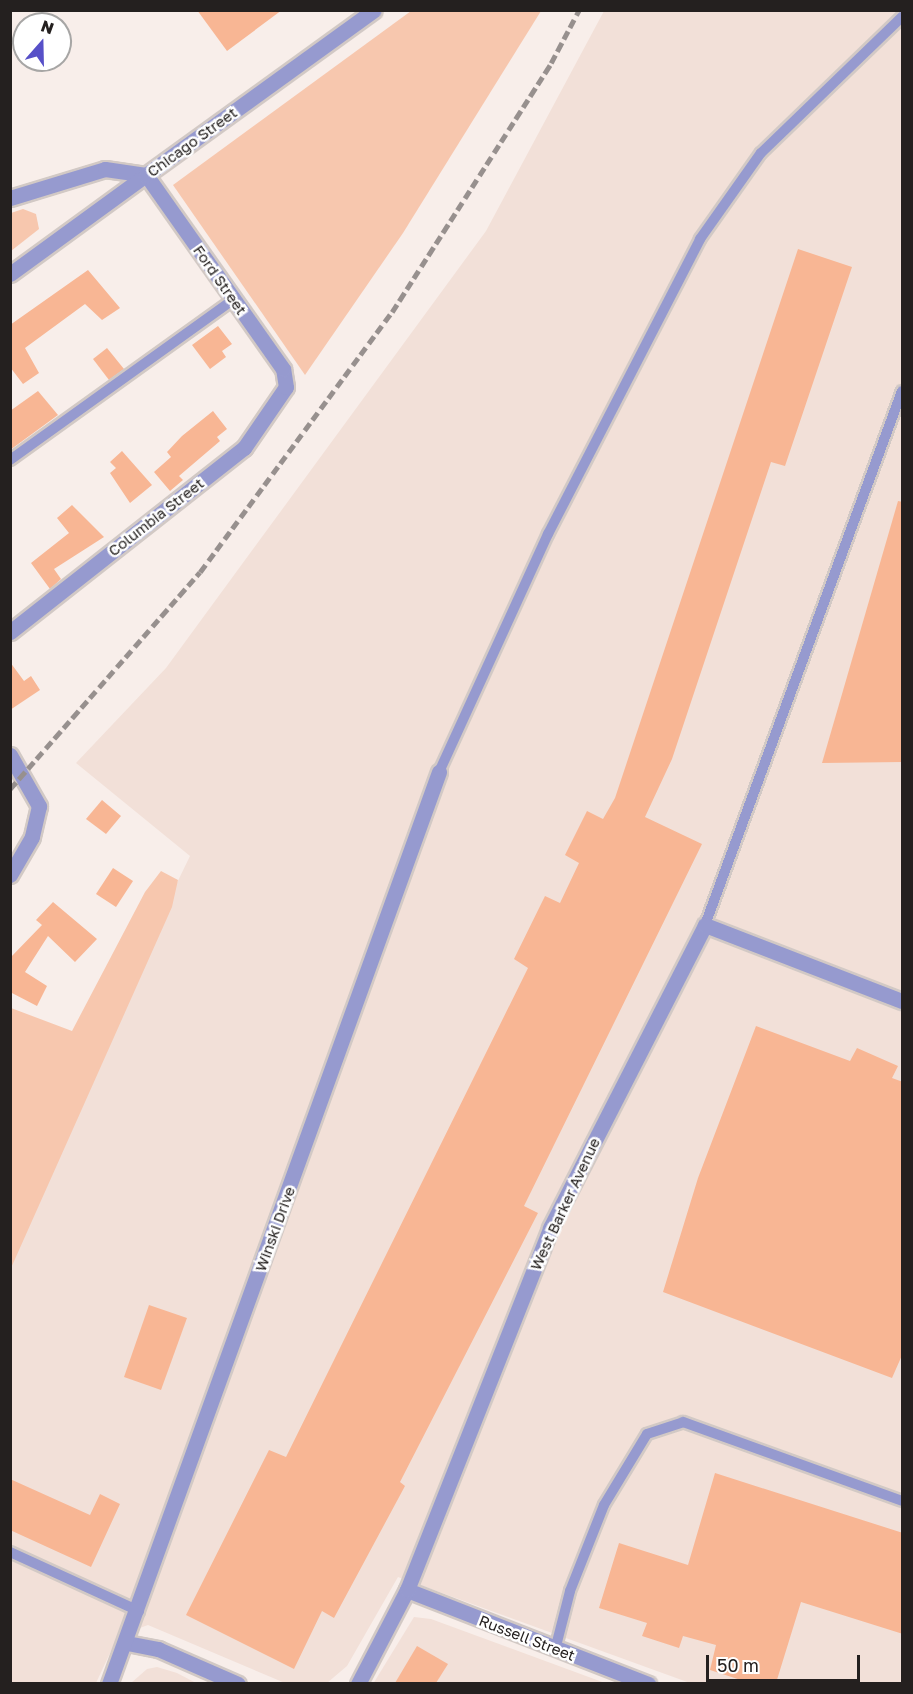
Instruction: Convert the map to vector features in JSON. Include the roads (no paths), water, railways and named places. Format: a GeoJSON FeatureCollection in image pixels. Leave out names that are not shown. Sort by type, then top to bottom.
{"type":"FeatureCollection","features":[{"type":"Feature","properties":{"kind":"street","name":"Chicago Street"},"geometry":{"type":"LineString","coordinates":[[10,274],[374,10]]}},
{"type":"Feature","properties":{"kind":"street"},"geometry":{"type":"LineString","coordinates":[[10,198],[105,169],[146,175]]}},
{"type":"Feature","properties":{"kind":"street","name":"Ford Street"},"geometry":{"type":"LineString","coordinates":[[146,175],[283,369],[286,387]]}},
{"type":"Feature","properties":{"kind":"street","name":"Columbia Street"},"geometry":{"type":"LineString","coordinates":[[10,632],[244,448],[286,387]]}},
{"type":"Feature","properties":{"kind":"street"},"geometry":{"type":"LineString","coordinates":[[10,755],[39,806],[32,837],[10,874]]}},
{"type":"Feature","properties":{"kind":"street","name":"Winski Drive"},"geometry":{"type":"LineString","coordinates":[[109,1683],[128,1643],[439,772]]}},
{"type":"Feature","properties":{"kind":"street"},"geometry":{"type":"LineString","coordinates":[[705,925],[903,1001]]}},
{"type":"Feature","properties":{"kind":"street","name":"West Barker Avenue"},"geometry":{"type":"LineString","coordinates":[[358,1683],[407,1590],[550,1228],[705,925]]}},
{"type":"Feature","properties":{"kind":"street","name":"Russell Street"},"geometry":{"type":"LineString","coordinates":[[407,1590],[555,1650],[648,1683]]}},
{"type":"Feature","properties":{"kind":"street"},"geometry":{"type":"LineString","coordinates":[[128,1643],[158,1649],[238,1683]]}},
{"type":"Feature","properties":{"kind":"lane"},"geometry":{"type":"LineString","coordinates":[[439,772],[548,534],[700,239],[760,153],[902,14]]}},
{"type":"Feature","properties":{"kind":"lane"},"geometry":{"type":"LineString","coordinates":[[10,460],[234,299]]}},
{"type":"Feature","properties":{"kind":"lane"},"geometry":{"type":"LineString","coordinates":[[705,925],[903,391]]}},
{"type":"Feature","properties":{"kind":"lane"},"geometry":{"type":"LineString","coordinates":[[555,1650],[570,1591],[604,1505],[647,1434],[683,1422],[903,1501]]}},
{"type":"Feature","properties":{"kind":"lane"},"geometry":{"type":"LineString","coordinates":[[10,1552],[139,1611]]}},
{"type":"Feature","properties":{"kind":"railway"},"geometry":{"type":"LineString","coordinates":[[10,789],[200,572],[392,312],[551,63],[579,10]]}}]}
